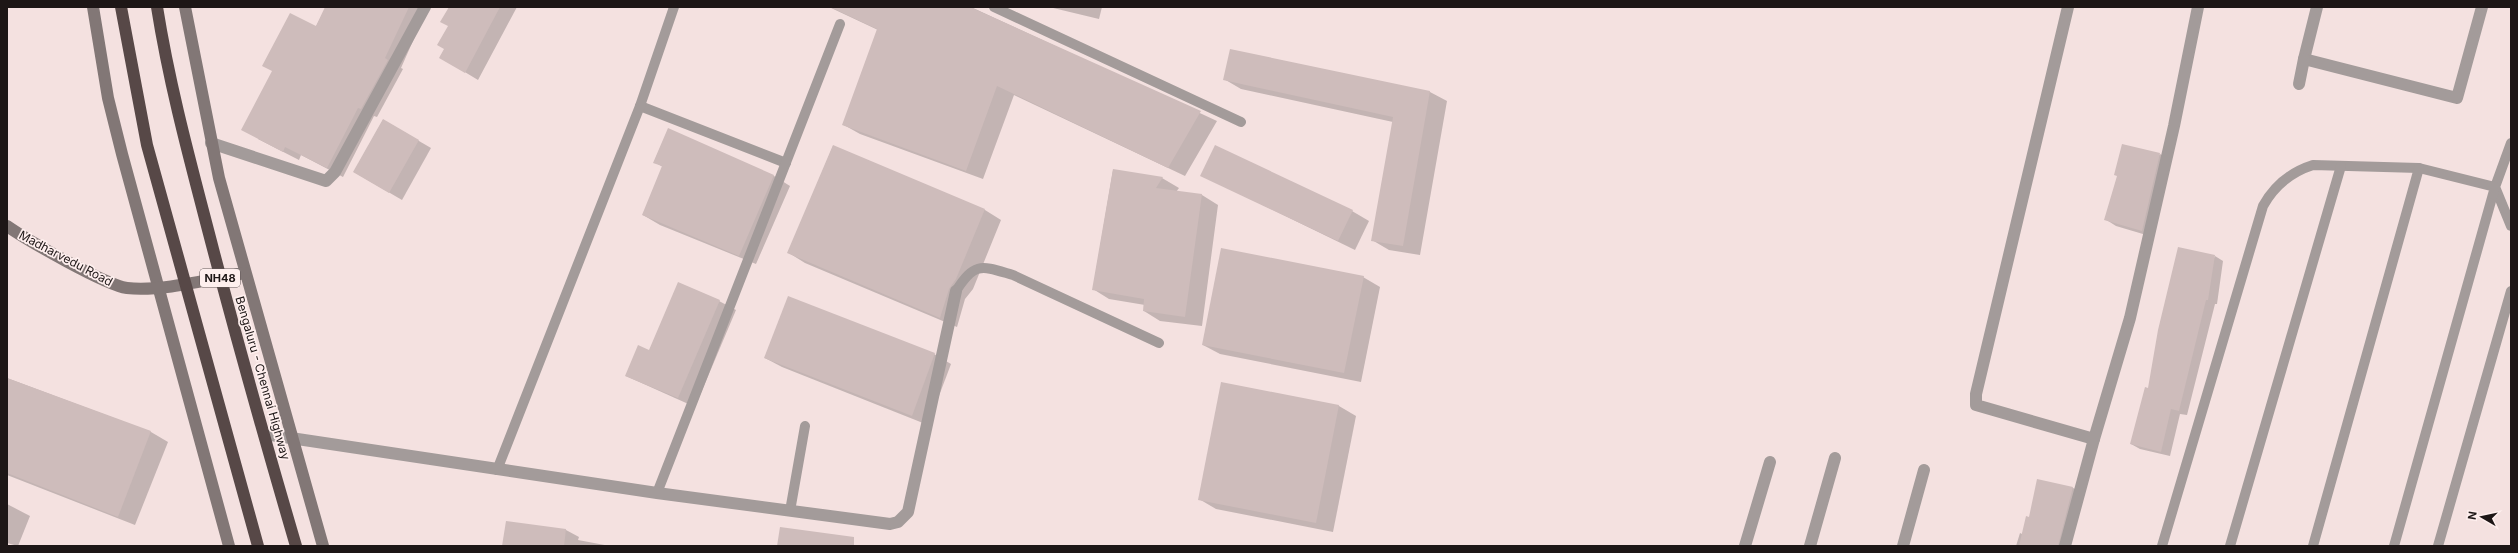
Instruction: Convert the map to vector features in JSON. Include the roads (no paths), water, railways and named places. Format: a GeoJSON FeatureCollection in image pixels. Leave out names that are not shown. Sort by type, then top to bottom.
{"type":"FeatureCollection","features":[{"type":"Feature","properties":{"kind":"highway","name":"NH48"},"geometry":{"type":"LineString","coordinates":[[121,7],[147,144],[258,546]]}},
{"type":"Feature","properties":{"kind":"highway","name":"Bengaluru - Chennai Highway"},"geometry":{"type":"LineString","coordinates":[[157,7],[173,98],[220,277],[296,546]]}},
{"type":"Feature","properties":{"kind":"street"},"geometry":{"type":"LineString","coordinates":[[93,7],[108,98],[229,546]]}},
{"type":"Feature","properties":{"kind":"street"},"geometry":{"type":"LineString","coordinates":[[185,7],[211,143],[245,273],[323,546]]}},
{"type":"Feature","properties":{"kind":"street"},"geometry":{"type":"LineString","coordinates":[[211,143],[326,181],[335,172],[425,7]]}},
{"type":"Feature","properties":{"kind":"street"},"geometry":{"type":"LineString","coordinates":[[2068,7],[1976,394],[1976,405],[2094,439]]}},
{"type":"Feature","properties":{"kind":"street"},"geometry":{"type":"LineString","coordinates":[[2066,546],[2094,439],[2130,318],[2174,126],[2198,7]]}},
{"type":"Feature","properties":{"kind":"street"},"geometry":{"type":"LineString","coordinates":[[2299,84],[2317,7]]}},
{"type":"Feature","properties":{"kind":"street"},"geometry":{"type":"LineString","coordinates":[[2304,59],[2457,98],[2482,7]]}},
{"type":"Feature","properties":{"kind":"street","name":"Madharvedu Road"},"geometry":{"type":"LineString","coordinates":[[7,226],[23,237],[113,284],[136,289],[186,283],[245,273]]}},
{"type":"Feature","properties":{"kind":"street"},"geometry":{"type":"LineString","coordinates":[[264,434],[292,437],[497,470],[890,524],[898,522],[908,512],[956,291]]}},
{"type":"Feature","properties":{"kind":"street"},"geometry":{"type":"LineString","coordinates":[[1810,546],[1835,458]]}},
{"type":"Feature","properties":{"kind":"street"},"geometry":{"type":"LineString","coordinates":[[1745,546],[1770,462]]}},
{"type":"Feature","properties":{"kind":"street"},"geometry":{"type":"LineString","coordinates":[[1903,546],[1924,470]]}},
{"type":"Feature","properties":{"kind":"lane"},"geometry":{"type":"LineString","coordinates":[[497,470],[640,106],[674,7]]}},
{"type":"Feature","properties":{"kind":"lane"},"geometry":{"type":"LineString","coordinates":[[1000,8],[1241,122]]}},
{"type":"Feature","properties":{"kind":"lane"},"geometry":{"type":"LineString","coordinates":[[658,493],[840,24]]}},
{"type":"Feature","properties":{"kind":"lane"},"geometry":{"type":"LineString","coordinates":[[640,106],[786,163]]}},
{"type":"Feature","properties":{"kind":"lane"},"geometry":{"type":"LineString","coordinates":[[2394,546],[2495,186],[2511,143]]}},
{"type":"Feature","properties":{"kind":"lane"},"geometry":{"type":"LineString","coordinates":[[2162,546],[2263,206],[2271,192],[2301,169],[2313,165],[2419,168],[2495,186]]}},
{"type":"Feature","properties":{"kind":"lane"},"geometry":{"type":"LineString","coordinates":[[2230,546],[2341,166]]}},
{"type":"Feature","properties":{"kind":"lane"},"geometry":{"type":"LineString","coordinates":[[2313,546],[2419,168]]}},
{"type":"Feature","properties":{"kind":"lane"},"geometry":{"type":"LineString","coordinates":[[2495,186],[2511,226]]}},
{"type":"Feature","properties":{"kind":"lane"},"geometry":{"type":"LineString","coordinates":[[956,291],[968,273],[975,268],[992,269],[1014,275],[1159,343]]}},
{"type":"Feature","properties":{"kind":"lane"},"geometry":{"type":"LineString","coordinates":[[2438,546],[2511,291]]}},
{"type":"Feature","properties":{"kind":"lane"},"geometry":{"type":"LineString","coordinates":[[790,511],[805,426]]}}]}
